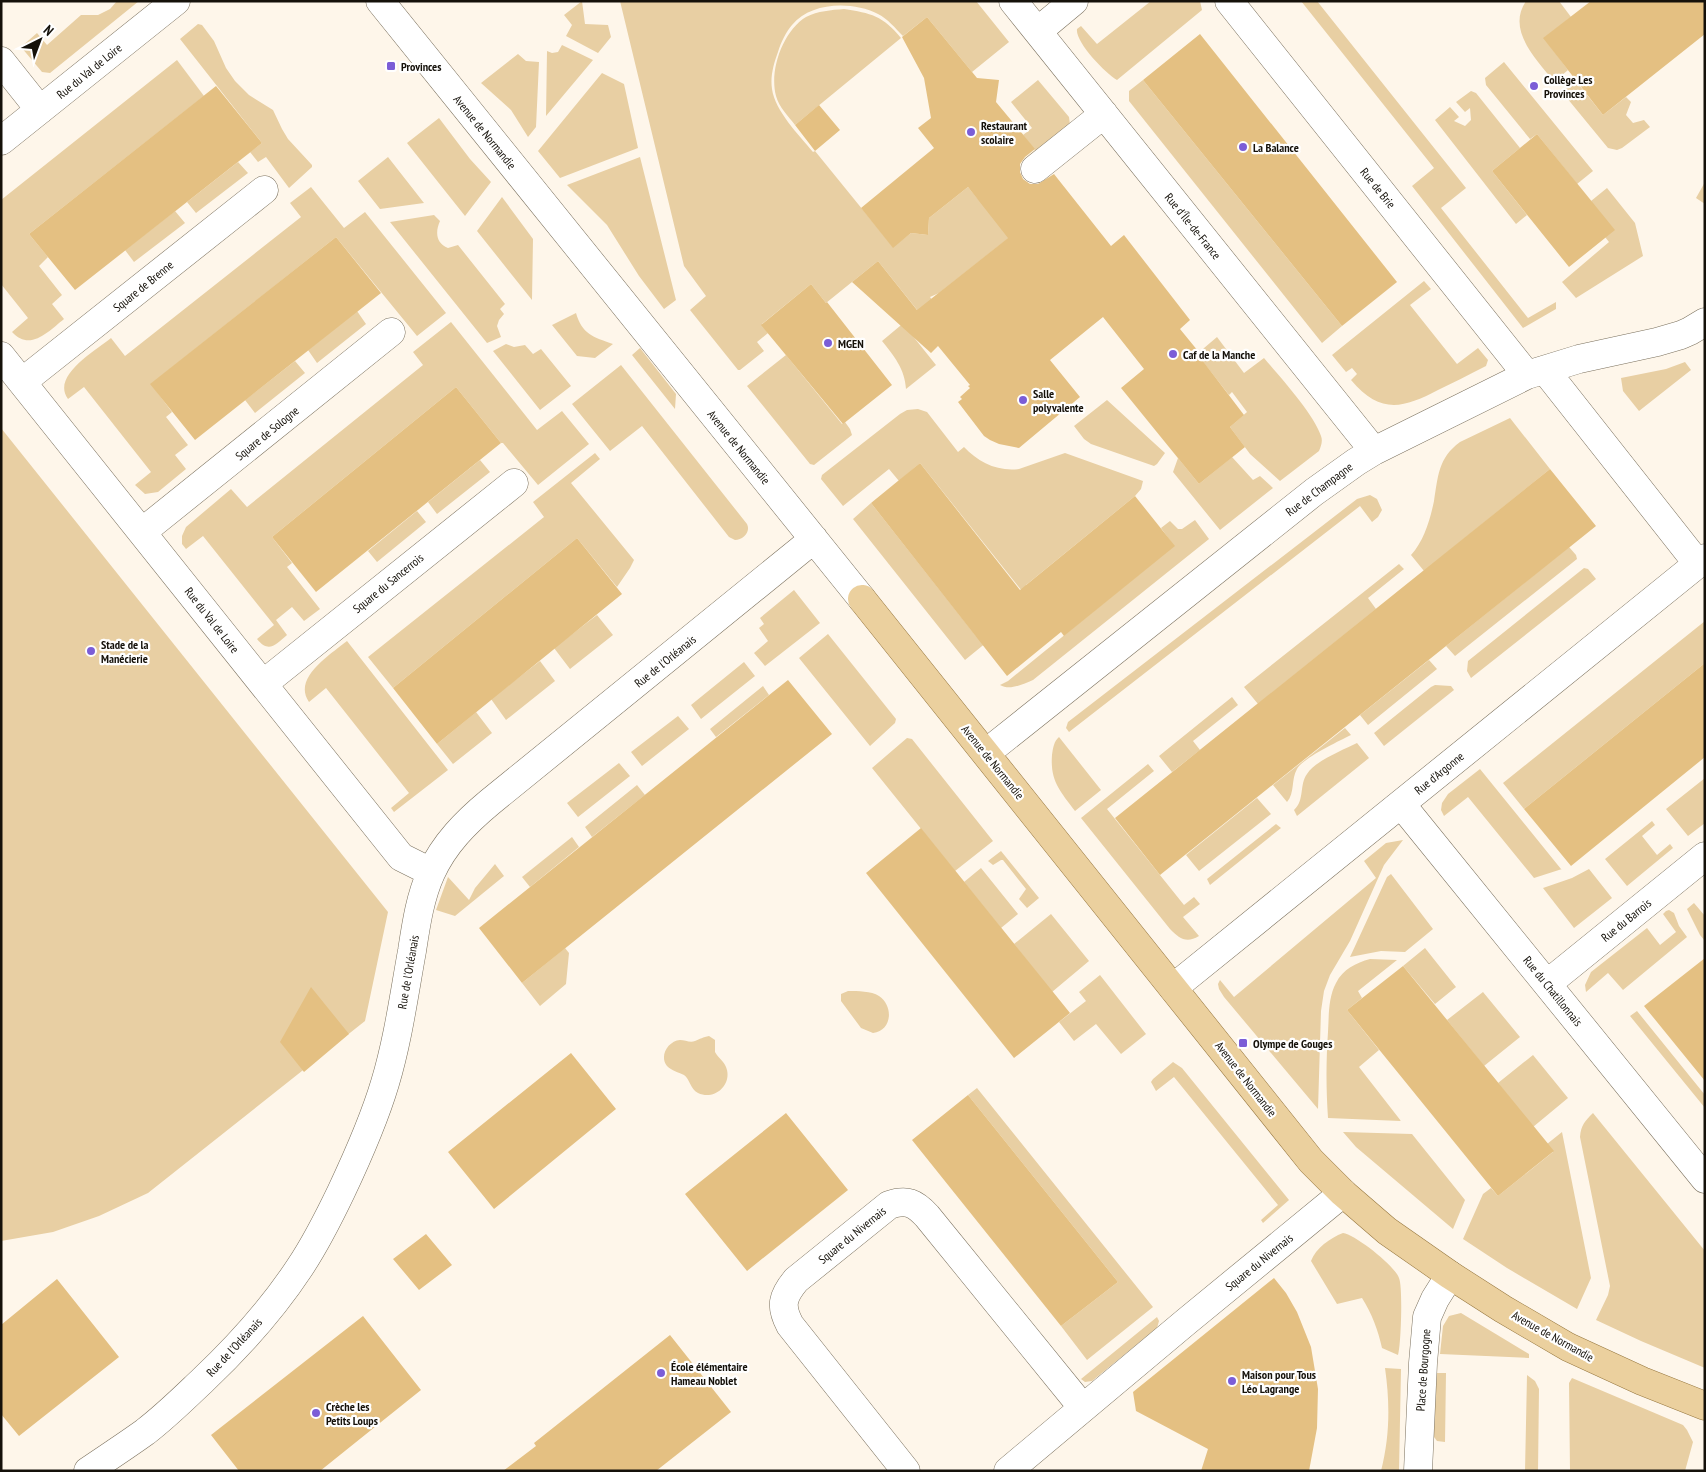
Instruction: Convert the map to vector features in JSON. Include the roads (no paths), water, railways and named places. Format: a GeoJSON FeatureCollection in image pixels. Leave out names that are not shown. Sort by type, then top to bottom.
{"type":"FeatureCollection","features":[{"type":"Feature","properties":{"kind":"main road","name":"Avenue de Normandie"},"geometry":{"type":"LineString","coordinates":[[862,599],[1311,1160],[1343,1193],[1387,1231],[1450,1275],[1568,1347],[1642,1381],[1705,1406]]}},
{"type":"Feature","properties":{"kind":"street","name":"Rue du Val de Loire"},"geometry":{"type":"LineString","coordinates":[[1,141],[176,1]]}},
{"type":"Feature","properties":{"kind":"street","name":"Avenue de Normandie"},"geometry":{"type":"LineString","coordinates":[[380,1],[862,599]]}},
{"type":"Feature","properties":{"kind":"street","name":"Rue d'Île-de-France"},"geometry":{"type":"LineString","coordinates":[[1014,1],[1374,451]]}},
{"type":"Feature","properties":{"kind":"street"},"geometry":{"type":"LineString","coordinates":[[1038,31],[1074,1]]}},
{"type":"Feature","properties":{"kind":"street","name":"Rue de Brie"},"geometry":{"type":"LineString","coordinates":[[1229,1],[1536,372],[1701,561]]}},
{"type":"Feature","properties":{"kind":"street"},"geometry":{"type":"LineString","coordinates":[[1,62],[40,110]]}},
{"type":"Feature","properties":{"kind":"street"},"geometry":{"type":"LineString","coordinates":[[1035,169],[1104,114]]}},
{"type":"Feature","properties":{"kind":"street","name":"Square de Brenne"},"geometry":{"type":"LineString","coordinates":[[22,382],[264,190]]}},
{"type":"Feature","properties":{"kind":"street","name":"Rue de Champagne"},"geometry":{"type":"LineString","coordinates":[[986,753],[1314,492],[1374,451],[1536,372],[1579,359],[1657,342],[1690,331],[1705,322]]}},
{"type":"Feature","properties":{"kind":"street","name":"Square de Sologne"},"geometry":{"type":"LineString","coordinates":[[142,532],[391,332]]}},
{"type":"Feature","properties":{"kind":"street","name":"Rue du Val de Loire"},"geometry":{"type":"LineString","coordinates":[[1,356],[401,857],[431,872]]}},
{"type":"Feature","properties":{"kind":"street","name":"Square du Sancerrois"},"geometry":{"type":"LineString","coordinates":[[262,684],[514,483]]}},
{"type":"Feature","properties":{"kind":"street","name":"Rue de l'Orléanais"},"geometry":{"type":"LineString","coordinates":[[88,1471],[146,1431],[214,1370],[252,1330],[277,1299],[301,1266],[325,1225],[358,1156],[385,1084],[396,1041],[417,922],[431,872],[451,840],[474,815],[814,540]]}},
{"type":"Feature","properties":{"kind":"street","name":"Rue d'Argonne"},"geometry":{"type":"LineString","coordinates":[[1173,988],[1701,561]]}},
{"type":"Feature","properties":{"kind":"street","name":"Rue du Chatillonnais"},"geometry":{"type":"LineString","coordinates":[[1401,804],[1705,1179]]}},
{"type":"Feature","properties":{"kind":"street","name":"Rue du Barrois"},"geometry":{"type":"LineString","coordinates":[[1547,984],[1702,865]]}},
{"type":"Feature","properties":{"kind":"street","name":"Square du Nivernais"},"geometry":{"type":"LineString","coordinates":[[1008,1471],[1343,1193]]}},
{"type":"Feature","properties":{"kind":"street","name":"Square du Nivernais"},"geometry":{"type":"LineString","coordinates":[[906,1471],[790,1325],[784,1313],[785,1295],[796,1280],[889,1205],[900,1201],[913,1204],[927,1216],[1083,1408]]}},
{"type":"Feature","properties":{"kind":"street","name":"Place de Bourgogne"},"geometry":{"type":"LineString","coordinates":[[1418,1471],[1427,1317],[1435,1299],[1450,1275]]}},
{"type":"Feature","properties":{"kind":"place","name":"Provinces"},"geometry":{"type":"Point","coordinates":[391,66]}},
{"type":"Feature","properties":{"kind":"place","name":"Collège Les Provinces"},"geometry":{"type":"Point","coordinates":[1534,86]}},
{"type":"Feature","properties":{"kind":"place","name":"Restaurant scolaire"},"geometry":{"type":"Point","coordinates":[971,132]}},
{"type":"Feature","properties":{"kind":"place","name":"La Balance"},"geometry":{"type":"Point","coordinates":[1243,147]}},
{"type":"Feature","properties":{"kind":"place","name":"MGEN"},"geometry":{"type":"Point","coordinates":[828,343]}},
{"type":"Feature","properties":{"kind":"place","name":"Caf de la Manche"},"geometry":{"type":"Point","coordinates":[1173,354]}},
{"type":"Feature","properties":{"kind":"place","name":"Salle polyvalente"},"geometry":{"type":"Point","coordinates":[1023,400]}},
{"type":"Feature","properties":{"kind":"place","name":"Stade de la Manécierie"},"geometry":{"type":"Point","coordinates":[91,651]}},
{"type":"Feature","properties":{"kind":"place","name":"Olympe de Gouges"},"geometry":{"type":"Point","coordinates":[1243,1043]}},
{"type":"Feature","properties":{"kind":"place","name":"École élémentaire Hameau Noblet"},"geometry":{"type":"Point","coordinates":[661,1373]}},
{"type":"Feature","properties":{"kind":"place","name":"Maison pour Tous Léo Lagrange"},"geometry":{"type":"Point","coordinates":[1232,1381]}},
{"type":"Feature","properties":{"kind":"place","name":"Crèche les Petits Loups"},"geometry":{"type":"Point","coordinates":[316,1413]}}]}
